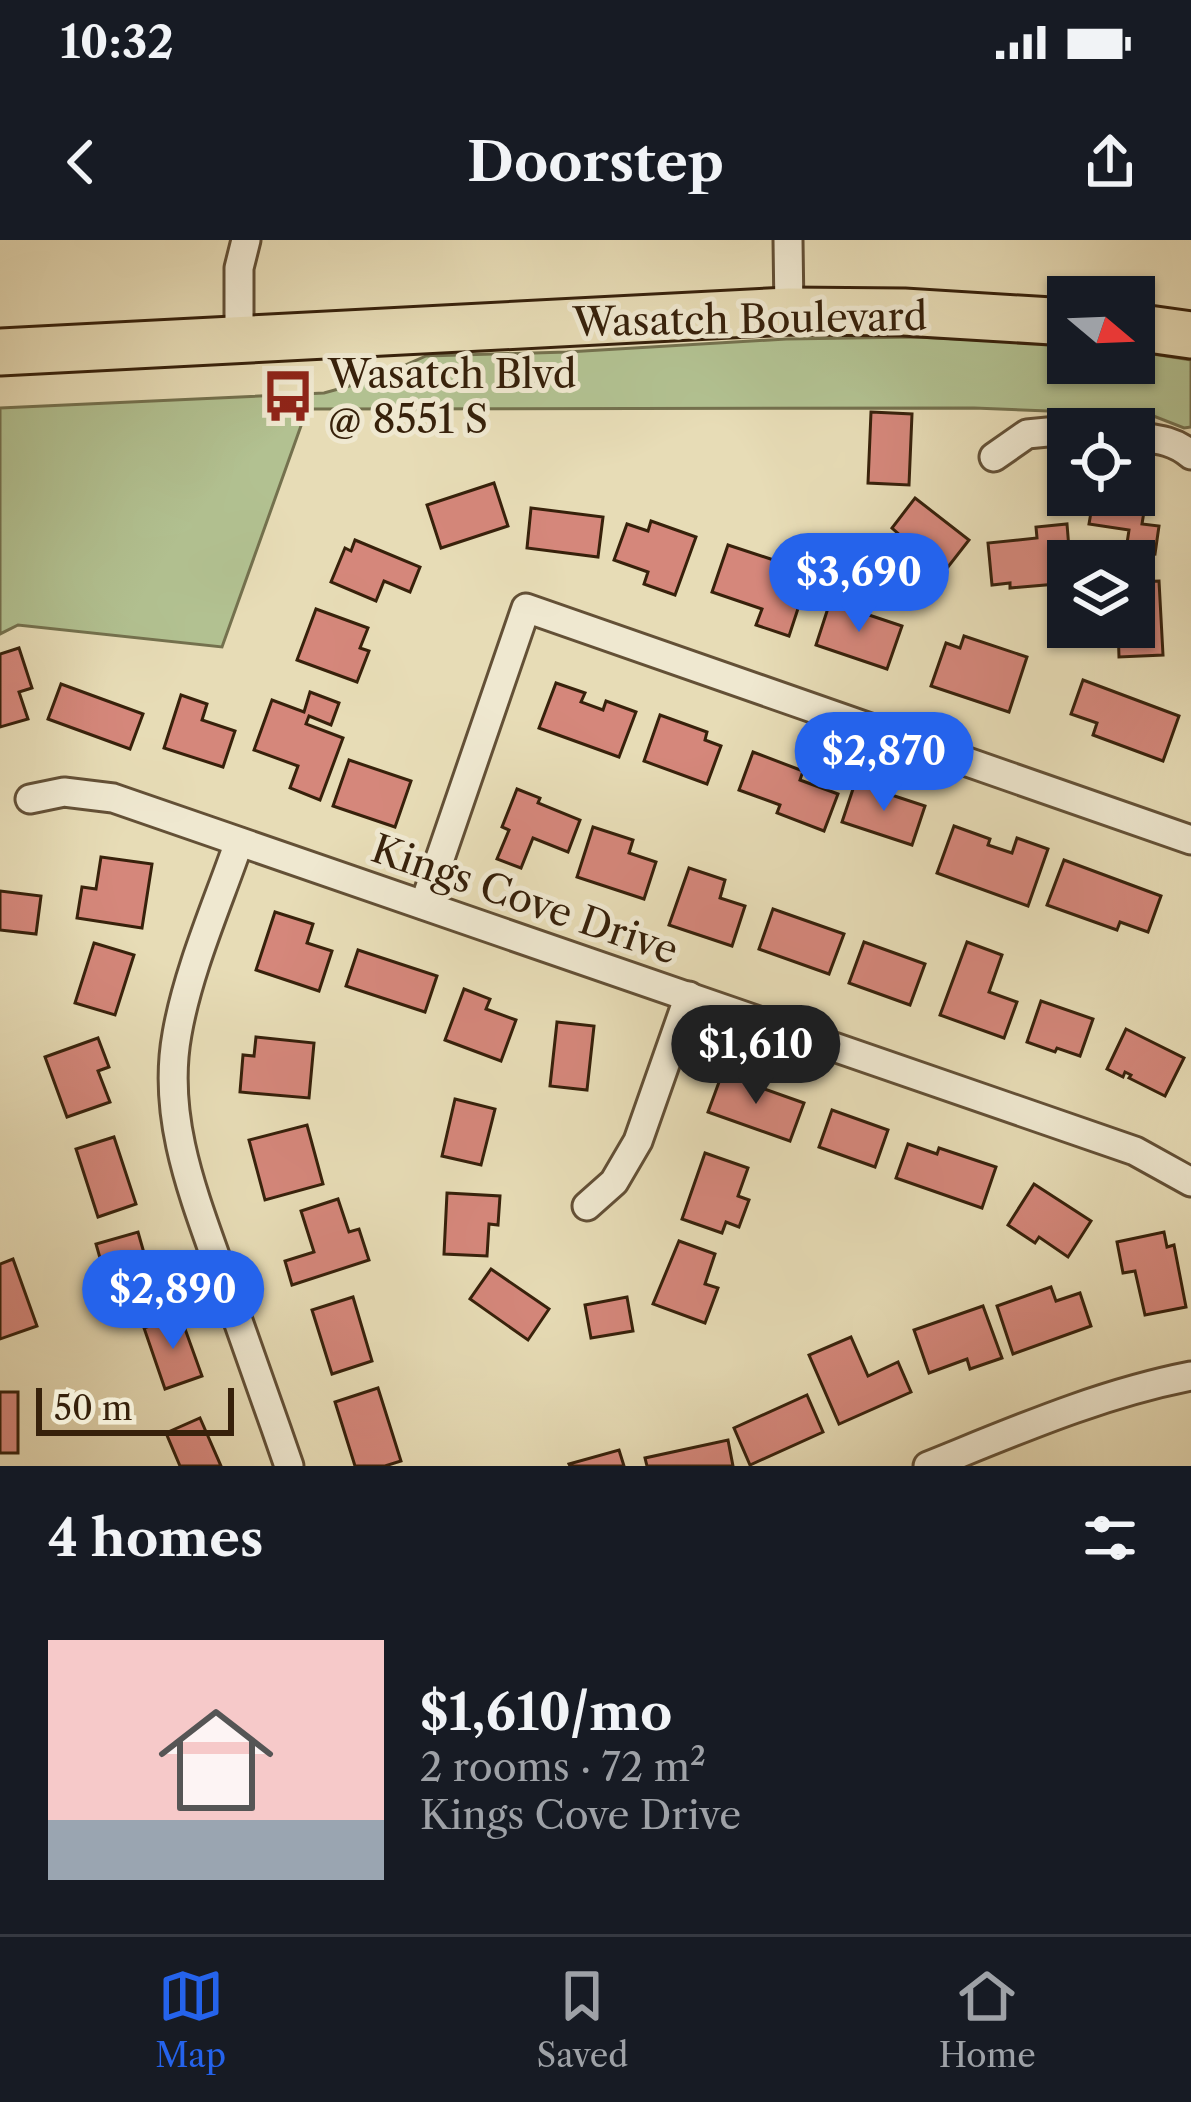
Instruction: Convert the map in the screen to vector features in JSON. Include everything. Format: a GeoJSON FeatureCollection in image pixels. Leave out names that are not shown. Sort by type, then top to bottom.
{"type":"FeatureCollection","features":[{"type":"Feature","properties":{"kind":"main road","name":"Wasatch Boulevard"},"geometry":{"type":"LineString","coordinates":[[0,352],[789,311],[1047,321]]}},
{"type":"Feature","properties":{"kind":"main road"},"geometry":{"type":"LineString","coordinates":[[1155,330],[1191,335]]}},
{"type":"Feature","properties":{"kind":"street"},"geometry":{"type":"LineString","coordinates":[[239,340],[239,268],[246,240]]}},
{"type":"Feature","properties":{"kind":"street"},"geometry":{"type":"LineString","coordinates":[[788,240],[789,311]]}},
{"type":"Feature","properties":{"kind":"street"},"geometry":{"type":"LineString","coordinates":[[994,457],[1028,434],[1047,432]]}},
{"type":"Feature","properties":{"kind":"street"},"geometry":{"type":"LineString","coordinates":[[1155,440],[1179,445],[1191,455]]}},
{"type":"Feature","properties":{"kind":"street"},"geometry":{"type":"LineString","coordinates":[[424,905],[526,608],[1191,840]]}},
{"type":"Feature","properties":{"kind":"street","name":"Kings Cove Drive"},"geometry":{"type":"LineString","coordinates":[[30,799],[64,793],[113,799],[1136,1151],[1191,1183]]}},
{"type":"Feature","properties":{"kind":"street"},"geometry":{"type":"LineString","coordinates":[[239,842],[191,982],[177,1034],[172,1087],[178,1140],[192,1189],[289,1466]]}},
{"type":"Feature","properties":{"kind":"street"},"geometry":{"type":"LineString","coordinates":[[587,1206],[614,1182],[638,1141],[689,997]]}},
{"type":"Feature","properties":{"kind":"street"},"geometry":{"type":"LineString","coordinates":[[928,1466],[1076,1406],[1191,1376]]}},
{"type":"Feature","properties":{"kind":"green space"},"geometry":{"type":"Polygon","coordinates":[[[916,337],[1047,343],[1047,384],[1155,384],[1155,354],[1191,360],[1191,427],[1155,417],[1155,408],[307,409],[222,647],[18,625],[0,634],[0,408],[324,393],[371,380],[426,356],[916,337]]]}},
{"type":"Feature","properties":{"kind":"building"},"geometry":{"type":"Polygon","coordinates":[[[871,412],[912,414],[909,485],[868,483],[871,412]]]}},
{"type":"Feature","properties":{"kind":"building"},"geometry":{"type":"Polygon","coordinates":[[[494,483],[508,526],[441,548],[427,505],[494,483]]]}},
{"type":"Feature","properties":{"kind":"building"},"geometry":{"type":"Polygon","coordinates":[[[915,498],[969,540],[941,576],[899,543],[903,538],[892,528],[915,498]]]}},
{"type":"Feature","properties":{"kind":"building"},"geometry":{"type":"Polygon","coordinates":[[[531,508],[603,517],[598,557],[527,548],[531,508]]]}},
{"type":"Feature","properties":{"kind":"building"},"geometry":{"type":"Polygon","coordinates":[[[1090,516],[1143,516],[1142,524],[1159,526],[1155,554],[1155,540],[1128,540],[1129,530],[1089,524],[1090,516]]]}},
{"type":"Feature","properties":{"kind":"building"},"geometry":{"type":"Polygon","coordinates":[[[651,521],[696,537],[675,595],[644,584],[648,572],[614,560],[627,524],[648,531],[651,521]]]}},
{"type":"Feature","properties":{"kind":"building"},"geometry":{"type":"Polygon","coordinates":[[[1067,524],[1068,540],[1047,540],[1047,585],[992,585],[988,543],[1037,538],[1036,527],[1067,524]]]}},
{"type":"Feature","properties":{"kind":"building"},"geometry":{"type":"Polygon","coordinates":[[[355,540],[420,567],[410,592],[384,581],[376,601],[331,582],[345,548],[351,551],[355,540]]]}},
{"type":"Feature","properties":{"kind":"building"},"geometry":{"type":"Polygon","coordinates":[[[728,545],[810,572],[789,636],[756,625],[762,609],[712,592],[728,545]]]}},
{"type":"Feature","properties":{"kind":"building"},"geometry":{"type":"Polygon","coordinates":[[[1155,581],[1159,581],[1163,655],[1119,657],[1119,648],[1155,648],[1155,581]]]}},
{"type":"Feature","properties":{"kind":"building"},"geometry":{"type":"Polygon","coordinates":[[[830,602],[902,626],[887,669],[816,645],[830,602]]]}},
{"type":"Feature","properties":{"kind":"building"},"geometry":{"type":"Polygon","coordinates":[[[316,609],[368,628],[360,648],[369,651],[357,682],[297,660],[316,609]]]}},
{"type":"Feature","properties":{"kind":"building"},"geometry":{"type":"Polygon","coordinates":[[[964,636],[1027,657],[1009,712],[931,686],[946,643],[960,648],[964,636]]]}},
{"type":"Feature","properties":{"kind":"building"},"geometry":{"type":"Polygon","coordinates":[[[19,648],[32,688],[19,692],[28,719],[0,727],[0,654],[19,648]]]}},
{"type":"Feature","properties":{"kind":"building"},"geometry":{"type":"Polygon","coordinates":[[[1083,680],[1179,716],[1163,761],[1093,735],[1097,723],[1071,714],[1083,680]]]}},
{"type":"Feature","properties":{"kind":"building"},"geometry":{"type":"Polygon","coordinates":[[[556,683],[585,693],[581,702],[603,710],[606,701],[636,712],[619,757],[539,728],[556,683]]]}},
{"type":"Feature","properties":{"kind":"building"},"geometry":{"type":"Polygon","coordinates":[[[61,684],[143,714],[130,749],[48,719],[61,684]]]}},
{"type":"Feature","properties":{"kind":"building"},"geometry":{"type":"Polygon","coordinates":[[[310,692],[339,703],[331,725],[309,716],[306,724],[343,738],[320,800],[290,788],[298,766],[254,750],[272,700],[304,712],[310,692]]]}},
{"type":"Feature","properties":{"kind":"building"},"geometry":{"type":"Polygon","coordinates":[[[181,695],[207,704],[202,720],[235,731],[223,767],[164,748],[181,695]]]}},
{"type":"Feature","properties":{"kind":"building"},"geometry":{"type":"Polygon","coordinates":[[[660,715],[707,732],[705,740],[721,746],[707,784],[644,761],[660,715]]]}},
{"type":"Feature","properties":{"kind":"building"},"geometry":{"type":"Polygon","coordinates":[[[753,752],[803,771],[800,780],[838,794],[824,831],[777,813],[780,805],[739,790],[753,752]]]}},
{"type":"Feature","properties":{"kind":"building"},"geometry":{"type":"Polygon","coordinates":[[[349,760],[411,781],[395,827],[333,806],[349,760]]]}},
{"type":"Feature","properties":{"kind":"building"},"geometry":{"type":"Polygon","coordinates":[[[855,783],[925,806],[912,845],[842,822],[855,783]]]}},
{"type":"Feature","properties":{"kind":"building"},"geometry":{"type":"Polygon","coordinates":[[[517,789],[580,820],[568,852],[533,838],[521,868],[497,859],[509,830],[502,827],[517,789]]]}},
{"type":"Feature","properties":{"kind":"building"},"geometry":{"type":"Polygon","coordinates":[[[954,826],[1012,853],[1017,838],[1048,849],[1028,906],[937,873],[954,826]]]}},
{"type":"Feature","properties":{"kind":"building"},"geometry":{"type":"Polygon","coordinates":[[[593,827],[633,840],[629,853],[656,862],[644,899],[577,877],[593,827]]]}},
{"type":"Feature","properties":{"kind":"building"},"geometry":{"type":"Polygon","coordinates":[[[101,857],[152,864],[142,928],[77,918],[82,887],[96,889],[101,857]]]}},
{"type":"Feature","properties":{"kind":"building"},"geometry":{"type":"Polygon","coordinates":[[[1064,860],[1161,896],[1148,932],[1120,922],[1117,930],[1047,905],[1064,860]]]}},
{"type":"Feature","properties":{"kind":"building"},"geometry":{"type":"Polygon","coordinates":[[[689,868],[725,880],[720,898],[745,906],[732,946],[669,925],[689,868]]]}},
{"type":"Feature","properties":{"kind":"building"},"geometry":{"type":"Polygon","coordinates":[[[0,891],[41,896],[36,934],[0,930],[0,891]]]}},
{"type":"Feature","properties":{"kind":"building"},"geometry":{"type":"Polygon","coordinates":[[[773,909],[844,934],[829,974],[759,949],[773,909]]]}},
{"type":"Feature","properties":{"kind":"building"},"geometry":{"type":"Polygon","coordinates":[[[275,912],[313,924],[307,943],[332,951],[319,991],[256,970],[275,912]]]}},
{"type":"Feature","properties":{"kind":"building"},"geometry":{"type":"Polygon","coordinates":[[[864,942],[925,964],[910,1005],[849,983],[864,942]]]}},
{"type":"Feature","properties":{"kind":"building"},"geometry":{"type":"Polygon","coordinates":[[[967,942],[1002,955],[989,992],[1017,1002],[1004,1038],[940,1015],[967,942]]]}},
{"type":"Feature","properties":{"kind":"building"},"geometry":{"type":"Polygon","coordinates":[[[94,943],[134,955],[115,1015],[75,1003],[94,943]]]}},
{"type":"Feature","properties":{"kind":"building"},"geometry":{"type":"Polygon","coordinates":[[[358,950],[437,976],[425,1012],[346,986],[358,950]]]}},
{"type":"Feature","properties":{"kind":"building"},"geometry":{"type":"Polygon","coordinates":[[[464,989],[490,999],[486,1009],[516,1020],[501,1061],[445,1040],[464,989]]]}},
{"type":"Feature","properties":{"kind":"building"},"geometry":{"type":"Polygon","coordinates":[[[1041,1001],[1093,1019],[1080,1056],[1027,1042],[1041,1001]]]}},
{"type":"Feature","properties":{"kind":"building"},"geometry":{"type":"Polygon","coordinates":[[[557,1022],[594,1026],[587,1090],[550,1086],[557,1022]]]}},
{"type":"Feature","properties":{"kind":"building"},"geometry":{"type":"Polygon","coordinates":[[[1126,1029],[1184,1058],[1165,1096],[1125,1072],[1123,1077],[1107,1069],[1126,1029]]]}},
{"type":"Feature","properties":{"kind":"building"},"geometry":{"type":"Polygon","coordinates":[[[256,1037],[314,1043],[309,1098],[240,1092],[243,1055],[254,1056],[256,1037]]]}},
{"type":"Feature","properties":{"kind":"building"},"geometry":{"type":"Polygon","coordinates":[[[98,1038],[109,1067],[98,1071],[110,1102],[67,1117],[45,1057],[98,1038]]]}},
{"type":"Feature","properties":{"kind":"building"},"geometry":{"type":"Polygon","coordinates":[[[722,1074],[804,1103],[790,1141],[708,1112],[722,1074]]]}},
{"type":"Feature","properties":{"kind":"building"},"geometry":{"type":"Polygon","coordinates":[[[455,1099],[495,1109],[481,1165],[442,1156],[455,1099]]]}},
{"type":"Feature","properties":{"kind":"building"},"geometry":{"type":"Polygon","coordinates":[[[832,1110],[888,1130],[875,1167],[819,1147],[832,1110]]]}},
{"type":"Feature","properties":{"kind":"building"},"geometry":{"type":"Polygon","coordinates":[[[307,1125],[323,1184],[265,1200],[249,1140],[307,1125]]]}},
{"type":"Feature","properties":{"kind":"building"},"geometry":{"type":"Polygon","coordinates":[[[114,1137],[136,1204],[98,1217],[76,1149],[114,1137]]]}},
{"type":"Feature","properties":{"kind":"building"},"geometry":{"type":"Polygon","coordinates":[[[908,1144],[937,1154],[939,1148],[996,1167],[982,1208],[896,1178],[908,1144]]]}},
{"type":"Feature","properties":{"kind":"building"},"geometry":{"type":"Polygon","coordinates":[[[705,1153],[748,1168],[738,1196],[749,1200],[739,1227],[726,1222],[722,1233],[682,1219],[705,1153]]]}},
{"type":"Feature","properties":{"kind":"building"},"geometry":{"type":"Polygon","coordinates":[[[1034,1184],[1091,1221],[1068,1257],[1039,1237],[1035,1243],[1008,1225],[1034,1184]]]}},
{"type":"Feature","properties":{"kind":"building"},"geometry":{"type":"Polygon","coordinates":[[[447,1193],[500,1196],[498,1225],[489,1224],[487,1256],[444,1254],[447,1193]]]}},
{"type":"Feature","properties":{"kind":"building"},"geometry":{"type":"Polygon","coordinates":[[[338,1199],[349,1232],[359,1229],[369,1260],[292,1285],[285,1261],[314,1252],[301,1211],[338,1199]]]}},
{"type":"Feature","properties":{"kind":"building"},"geometry":{"type":"Polygon","coordinates":[[[138,1232],[158,1302],[116,1314],[96,1244],[138,1232]]]}},
{"type":"Feature","properties":{"kind":"building"},"geometry":{"type":"Polygon","coordinates":[[[1164,1232],[1167,1247],[1174,1245],[1186,1307],[1145,1315],[1135,1271],[1123,1273],[1117,1242],[1164,1232]]]}},
{"type":"Feature","properties":{"kind":"building"},"geometry":{"type":"Polygon","coordinates":[[[679,1241],[715,1254],[705,1284],[718,1288],[705,1323],[653,1304],[679,1241]]]}},
{"type":"Feature","properties":{"kind":"building"},"geometry":{"type":"Polygon","coordinates":[[[13,1259],[37,1326],[0,1339],[0,1264],[13,1259]]]}},
{"type":"Feature","properties":{"kind":"building"},"geometry":{"type":"Polygon","coordinates":[[[491,1269],[549,1309],[528,1340],[470,1299],[491,1269]]]}},
{"type":"Feature","properties":{"kind":"building"},"geometry":{"type":"Polygon","coordinates":[[[1051,1287],[1056,1301],[1080,1293],[1091,1326],[1013,1354],[997,1306],[1051,1287]]]}},
{"type":"Feature","properties":{"kind":"building"},"geometry":{"type":"Polygon","coordinates":[[[353,1297],[372,1361],[332,1374],[312,1310],[353,1297]]]}},
{"type":"Feature","properties":{"kind":"building"},"geometry":{"type":"Polygon","coordinates":[[[627,1297],[633,1331],[591,1338],[585,1305],[627,1297]]]}},
{"type":"Feature","properties":{"kind":"building"},"geometry":{"type":"Polygon","coordinates":[[[983,1306],[1002,1358],[970,1369],[967,1359],[929,1373],[914,1330],[983,1306]]]}},
{"type":"Feature","properties":{"kind":"building"},"geometry":{"type":"Polygon","coordinates":[[[180,1315],[202,1376],[165,1389],[144,1328],[180,1315]]]}},
{"type":"Feature","properties":{"kind":"building"},"geometry":{"type":"Polygon","coordinates":[[[851,1337],[868,1376],[898,1362],[911,1392],[839,1424],[809,1355],[851,1337]]]}},
{"type":"Feature","properties":{"kind":"building"},"geometry":{"type":"Polygon","coordinates":[[[378,1388],[401,1461],[355,1466],[335,1402],[378,1388]]]}},
{"type":"Feature","properties":{"kind":"building"},"geometry":{"type":"Polygon","coordinates":[[[0,1392],[18,1392],[18,1453],[0,1453],[0,1392]]]}},
{"type":"Feature","properties":{"kind":"building"},"geometry":{"type":"Polygon","coordinates":[[[807,1395],[823,1432],[750,1465],[734,1428],[807,1395]]]}},
{"type":"Feature","properties":{"kind":"building"},"geometry":{"type":"Polygon","coordinates":[[[200,1418],[221,1466],[180,1466],[166,1433],[200,1418]]]}},
{"type":"Feature","properties":{"kind":"building"},"geometry":{"type":"Polygon","coordinates":[[[728,1440],[733,1466],[647,1466],[645,1458],[728,1440]]]}},
{"type":"Feature","properties":{"kind":"building"},"geometry":{"type":"Polygon","coordinates":[[[619,1450],[624,1466],[569,1464],[619,1450]]]}},
{"type":"Feature","properties":{"kind":"place","name":"Wasatch Blvd @ 8551 S"},"geometry":{"type":"Point","coordinates":[288,396]}}]}
